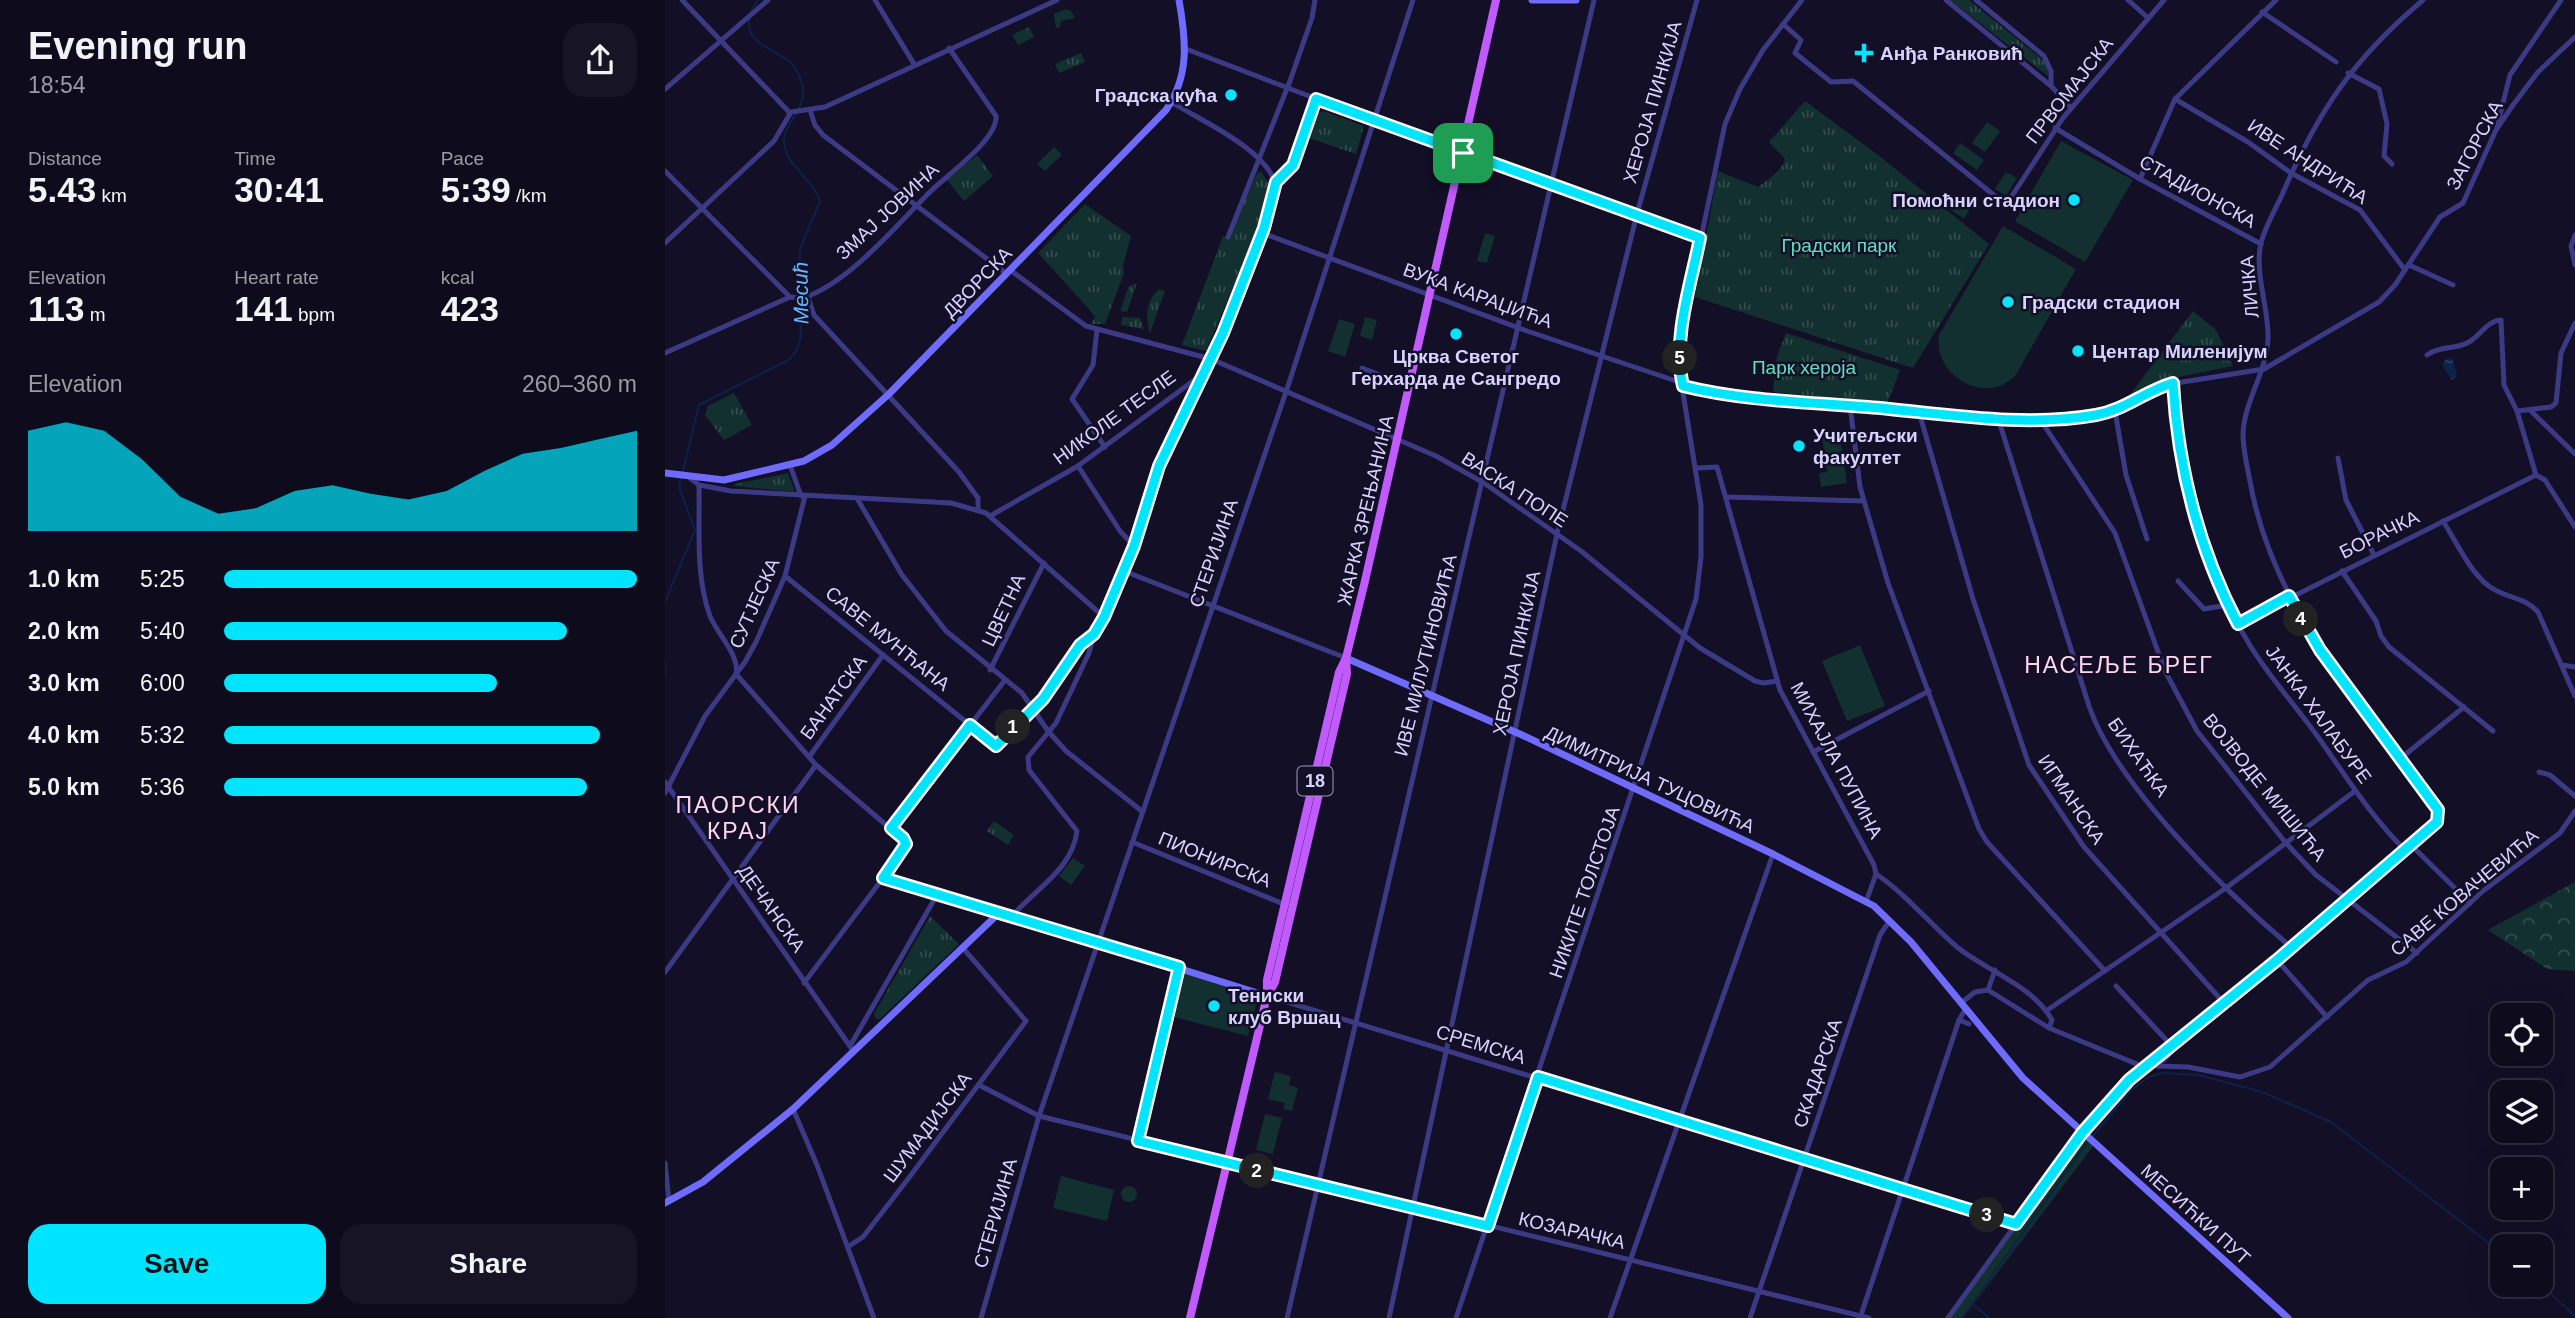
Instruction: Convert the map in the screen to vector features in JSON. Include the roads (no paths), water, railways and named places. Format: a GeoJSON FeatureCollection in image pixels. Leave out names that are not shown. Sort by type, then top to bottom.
{"type":"FeatureCollection","features":[{"type":"Feature","properties":{"kind":"main road","name":"ЖАРКА ЗРЕЊАНИНА"},"geometry":{"type":"LineString","coordinates":[[1190,1318],[1267,996],[1267,979],[1339,672],[1346,658],[1398,438],[1496,0]]}},
{"type":"Feature","properties":{"kind":"main road","name":"ЖАРКА ЗРЕЊАНИНА"},"geometry":{"type":"LineString","coordinates":[[1267,996],[1275,982],[1296,895],[1347,674],[1346,658]]}},
{"type":"Feature","properties":{"kind":"street"},"geometry":{"type":"LineString","coordinates":[[682,0],[793,111],[825,107],[1058,0]]}},
{"type":"Feature","properties":{"kind":"street"},"geometry":{"type":"LineString","coordinates":[[665,89],[747,15],[768,0]]}},
{"type":"Feature","properties":{"kind":"street"},"geometry":{"type":"LineString","coordinates":[[875,0],[914,64]]}},
{"type":"Feature","properties":{"kind":"street"},"geometry":{"type":"LineString","coordinates":[[1179,0],[1186,49],[1183,71],[1171,102],[1259,158],[1272,171],[1276,182]]}},
{"type":"Feature","properties":{"kind":"street"},"geometry":{"type":"LineString","coordinates":[[1229,237],[1312,18],[1315,0]]}},
{"type":"Feature","properties":{"kind":"street","name":"СТЕРИЈИНА"},"geometry":{"type":"LineString","coordinates":[[981,1318],[1039,1116],[1286,392],[1413,0]]}},
{"type":"Feature","properties":{"kind":"street"},"geometry":{"type":"LineString","coordinates":[[1532,0],[1576,0]]}},
{"type":"Feature","properties":{"kind":"street","name":"ИВЕ МИЛУТИНОВИЋА"},"geometry":{"type":"LineString","coordinates":[[1287,1318],[1431,696],[1484,484],[1594,0]]}},
{"type":"Feature","properties":{"kind":"street","name":"ХЕРОЈА ПИНКИЈА"},"geometry":{"type":"LineString","coordinates":[[1389,1318],[1557,534],[1600,356],[1697,0]]}},
{"type":"Feature","properties":{"kind":"street","name":"НИКИТЕ ТОЛСТОЈА"},"geometry":{"type":"LineString","coordinates":[[1456,1318],[1635,790],[1700,576],[1701,505],[1679,368],[1681,341],[1725,124],[1747,78],[1783,24],[1803,0]]}},
{"type":"Feature","properties":{"kind":"street"},"geometry":{"type":"LineString","coordinates":[[1946,0],[2051,86],[2071,107]]}},
{"type":"Feature","properties":{"kind":"street"},"geometry":{"type":"LineString","coordinates":[[1976,0],[2044,56],[2051,71],[2051,86]]}},
{"type":"Feature","properties":{"kind":"street"},"geometry":{"type":"LineString","coordinates":[[2128,0],[2147,17]]}},
{"type":"Feature","properties":{"kind":"street","name":"ПРВОМАЈСКА"},"geometry":{"type":"LineString","coordinates":[[1783,24],[1801,41],[1794,53],[1812,68],[1834,84],[1853,81],[2005,205],[2071,107],[2164,0]]}},
{"type":"Feature","properties":{"kind":"street"},"geometry":{"type":"LineString","coordinates":[[2140,179],[2175,99],[2276,0]]}},
{"type":"Feature","properties":{"kind":"street","name":"СТАДИОНСКА"},"geometry":{"type":"LineString","coordinates":[[2055,128],[2140,179],[2261,244],[2291,173],[2314,128],[2348,73],[2423,0]]}},
{"type":"Feature","properties":{"kind":"street"},"geometry":{"type":"LineString","coordinates":[[2497,130],[2510,75],[2561,0]]}},
{"type":"Feature","properties":{"kind":"street"},"geometry":{"type":"LineString","coordinates":[[2262,12],[2336,62]]}},
{"type":"Feature","properties":{"kind":"street","name":"ЗАГОРСКА"},"geometry":{"type":"LineString","coordinates":[[2264,369],[2379,302],[2407,268],[2440,217],[2463,203],[2497,130],[2529,83],[2575,37]]}},
{"type":"Feature","properties":{"kind":"street","name":"ЗМАЈ ЈОВИНА"},"geometry":{"type":"LineString","coordinates":[[665,353],[792,297],[806,297],[838,278],[978,148],[995,124],[996,116],[949,48]]}},
{"type":"Feature","properties":{"kind":"street"},"geometry":{"type":"LineString","coordinates":[[1186,49],[1450,149],[1700,238]]}},
{"type":"Feature","properties":{"kind":"street"},"geometry":{"type":"LineString","coordinates":[[2348,73],[2379,89],[2387,124],[2384,156],[2392,164]]}},
{"type":"Feature","properties":{"kind":"street"},"geometry":{"type":"LineString","coordinates":[[1012,916],[1059,872],[1076,842],[1077,831],[1026,764],[1028,757],[1063,709],[1089,653],[1094,634],[1134,546],[1159,466],[1211,359],[1262,233],[1276,182],[1293,165],[1316,99]]}},
{"type":"Feature","properties":{"kind":"street","name":"ИВЕ АНДРИЋА"},"geometry":{"type":"LineString","coordinates":[[2175,99],[2248,142],[2291,173],[2360,210],[2407,268],[2453,285]]}},
{"type":"Feature","properties":{"kind":"street","name":"ДВОРСКА"},"geometry":{"type":"LineString","coordinates":[[665,473],[724,480],[790,465],[813,457],[832,445],[889,394],[1171,102]]}},
{"type":"Feature","properties":{"kind":"street","name":"ВАСКА ПОПЕ"},"geometry":{"type":"LineString","coordinates":[[808,110],[823,135],[916,207],[1075,320],[1097,330],[1211,359],[1398,438],[1484,484],[1557,534],[1684,635],[1755,681],[1777,681]]}},
{"type":"Feature","properties":{"kind":"street"},"geometry":{"type":"LineString","coordinates":[[665,243],[774,141],[793,111]]}},
{"type":"Feature","properties":{"kind":"street"},"geometry":{"type":"LineString","coordinates":[[665,171],[792,297]]}},
{"type":"Feature","properties":{"kind":"street","name":"ВУКА КАРАЏИЋА"},"geometry":{"type":"LineString","coordinates":[[1262,233],[1520,328],[1709,393],[1998,418],[2089,416],[2117,410]]}},
{"type":"Feature","properties":{"kind":"street"},"geometry":{"type":"LineString","coordinates":[[2575,235],[2571,246],[2575,265]]}},
{"type":"Feature","properties":{"kind":"street","name":"ЛИЧКА"},"geometry":{"type":"LineString","coordinates":[[2261,244],[2268,329],[2267,360],[2245,425],[2245,456],[2264,538],[2289,596],[2320,650],[2439,813],[2437,822],[2412,846]]}},
{"type":"Feature","properties":{"kind":"street"},"geometry":{"type":"LineString","coordinates":[[806,297],[814,315],[966,480],[978,498],[978,509]]}},
{"type":"Feature","properties":{"kind":"street"},"geometry":{"type":"LineString","coordinates":[[2427,355],[2438,348],[2467,343],[2500,319],[2503,377],[2517,411],[2536,475],[2545,480],[2575,527]]}},
{"type":"Feature","properties":{"kind":"street"},"geometry":{"type":"LineString","coordinates":[[2517,411],[2551,407],[2556,402],[2561,353],[2575,323]]}},
{"type":"Feature","properties":{"kind":"street"},"geometry":{"type":"LineString","coordinates":[[1097,330],[1093,365],[1072,399],[1105,447]]}},
{"type":"Feature","properties":{"kind":"street"},"geometry":{"type":"LineString","coordinates":[[1362,368],[1409,386]]}},
{"type":"Feature","properties":{"kind":"street"},"geometry":{"type":"LineString","coordinates":[[2147,539],[2126,475],[2117,410],[2145,393],[2173,383],[2264,369]]}},
{"type":"Feature","properties":{"kind":"street","name":"НИКОЛЕ ТЕСЛЕ"},"geometry":{"type":"LineString","coordinates":[[990,516],[1078,466],[1204,373]]}},
{"type":"Feature","properties":{"kind":"street","name":"ЈАНКА ХАЛАБУРЕ"},"geometry":{"type":"LineString","coordinates":[[2173,383],[2178,447],[2186,482],[2204,547],[2228,605],[2260,662],[2355,791],[2406,851]]}},
{"type":"Feature","properties":{"kind":"street"},"geometry":{"type":"LineString","coordinates":[[1850,405],[1864,501],[1888,583],[1983,837],[2105,971]]}},
{"type":"Feature","properties":{"kind":"street"},"geometry":{"type":"LineString","coordinates":[[2530,410],[2575,454]]}},
{"type":"Feature","properties":{"kind":"street","name":"ИГМАНСКА"},"geometry":{"type":"LineString","coordinates":[[1919,412],[1936,477],[2024,755],[2084,847],[2224,1003]]}},
{"type":"Feature","properties":{"kind":"street","name":"БИХАЋКА"},"geometry":{"type":"LineString","coordinates":[[1998,418],[2093,718],[2157,811],[2226,888],[2291,948]]}},
{"type":"Feature","properties":{"kind":"street","name":"ВОЈВОДЕ МИШИЋА"},"geometry":{"type":"LineString","coordinates":[[2040,419],[2115,533],[2146,623],[2184,712],[2285,842],[2316,874],[2417,953]]}},
{"type":"Feature","properties":{"kind":"street"},"geometry":{"type":"LineString","coordinates":[[2338,458],[2346,500],[2374,555]]}},
{"type":"Feature","properties":{"kind":"street"},"geometry":{"type":"LineString","coordinates":[[790,465],[803,496]]}},
{"type":"Feature","properties":{"kind":"street"},"geometry":{"type":"LineString","coordinates":[[1078,466],[1114,523],[1134,546]]}},
{"type":"Feature","properties":{"kind":"street","name":"МИХАЈЛА ПУПИНА"},"geometry":{"type":"LineString","coordinates":[[1697,468],[1717,467],[1777,681],[1868,853],[1875,876],[1993,975],[2046,1011]]}},
{"type":"Feature","properties":{"kind":"street","name":"БОРАЧКА"},"geometry":{"type":"LineString","coordinates":[[2238,624],[2289,596],[2536,475]]}},
{"type":"Feature","properties":{"kind":"street"},"geometry":{"type":"LineString","coordinates":[[688,477],[699,485],[731,491],[951,503],[978,509],[990,516],[1104,617]]}},
{"type":"Feature","properties":{"kind":"street"},"geometry":{"type":"LineString","coordinates":[[724,480],[731,491]]}},
{"type":"Feature","properties":{"kind":"street"},"geometry":{"type":"LineString","coordinates":[[699,485],[701,565],[707,603],[713,622],[736,660],[736,674],[815,765],[903,838],[906,844],[804,983]]}},
{"type":"Feature","properties":{"kind":"street","name":"СУТЈЕСКА"},"geometry":{"type":"LineString","coordinates":[[665,793],[667,784],[705,716],[745,662],[785,576],[803,496]]}},
{"type":"Feature","properties":{"kind":"street"},"geometry":{"type":"LineString","coordinates":[[1727,497],[1864,501]]}},
{"type":"Feature","properties":{"kind":"street"},"geometry":{"type":"LineString","coordinates":[[858,500],[888,554],[923,604],[946,631],[1034,708],[1048,731],[1066,751],[1143,812]]}},
{"type":"Feature","properties":{"kind":"street"},"geometry":{"type":"LineString","coordinates":[[2443,521],[2486,584],[2498,592],[2529,603],[2538,612],[2575,696]]}},
{"type":"Feature","properties":{"kind":"street","name":"ЦВЕТНА"},"geometry":{"type":"LineString","coordinates":[[991,670],[1044,563]]}},
{"type":"Feature","properties":{"kind":"street"},"geometry":{"type":"LineString","coordinates":[[2342,570],[2376,621],[2383,641],[2418,673],[2493,731]]}},
{"type":"Feature","properties":{"kind":"street","name":"ДИМИТРИЈА ТУЦОВИЋА"},"geometry":{"type":"LineString","coordinates":[[1124,571],[1346,658],[1516,733],[1773,854],[1866,902],[1890,920],[2023,1078],[2082,1133]]}},
{"type":"Feature","properties":{"kind":"street","name":"САВЕ МУНЋАНА"},"geometry":{"type":"LineString","coordinates":[[785,576],[996,746],[1034,708]]}},
{"type":"Feature","properties":{"kind":"street"},"geometry":{"type":"LineString","coordinates":[[2178,582],[2204,609],[2228,605]]}},
{"type":"Feature","properties":{"kind":"street"},"geometry":{"type":"LineString","coordinates":[[1034,708],[1080,645],[1094,634]]}},
{"type":"Feature","properties":{"kind":"street","name":"БАНАТСКА"},"geometry":{"type":"LineString","coordinates":[[809,757],[883,655]]}},
{"type":"Feature","properties":{"kind":"street"},"geometry":{"type":"LineString","coordinates":[[736,660],[745,662]]}},
{"type":"Feature","properties":{"kind":"street"},"geometry":{"type":"LineString","coordinates":[[2562,665],[2575,667]]}},
{"type":"Feature","properties":{"kind":"street"},"geometry":{"type":"LineString","coordinates":[[891,828],[1005,680]]}},
{"type":"Feature","properties":{"kind":"street"},"geometry":{"type":"LineString","coordinates":[[1813,752],[1929,691]]}},
{"type":"Feature","properties":{"kind":"street"},"geometry":{"type":"LineString","coordinates":[[2401,758],[2464,707]]}},
{"type":"Feature","properties":{"kind":"street","name":"БАНАТСКА"},"geometry":{"type":"LineString","coordinates":[[665,972],[815,765]]}},
{"type":"Feature","properties":{"kind":"street"},"geometry":{"type":"LineString","coordinates":[[2539,772],[2550,775],[2575,796]]}},
{"type":"Feature","properties":{"kind":"street","name":"ДЕЧАНСКА"},"geometry":{"type":"LineString","coordinates":[[667,784],[852,1049]]}},
{"type":"Feature","properties":{"kind":"street"},"geometry":{"type":"LineString","coordinates":[[2049,1028],[2052,1020],[2046,1011],[2226,888],[2355,791]]}},
{"type":"Feature","properties":{"kind":"street","name":"САВЕ КОВАЧЕВИЋА"},"geometry":{"type":"LineString","coordinates":[[2174,1065],[2240,1077],[2270,1067],[2368,980],[2395,970],[2470,903],[2560,833],[2575,811]]}},
{"type":"Feature","properties":{"kind":"street","name":"ПИОНИРСКА"},"geometry":{"type":"LineString","coordinates":[[1132,842],[1286,905]]}},
{"type":"Feature","properties":{"kind":"street"},"geometry":{"type":"LineString","coordinates":[[1948,1318],[2082,1133],[2143,1068],[2412,846],[2470,903]]}},
{"type":"Feature","properties":{"kind":"street"},"geometry":{"type":"LineString","coordinates":[[1609,1318],[1773,854]]}},
{"type":"Feature","properties":{"kind":"street"},"geometry":{"type":"LineString","coordinates":[[1866,902],[1875,876]]}},
{"type":"Feature","properties":{"kind":"street"},"geometry":{"type":"LineString","coordinates":[[665,1163],[667,1202],[703,1182],[793,1109],[852,1049],[879,1028],[998,914],[938,893],[883,878]]}},
{"type":"Feature","properties":{"kind":"street"},"geometry":{"type":"LineString","coordinates":[[852,1049],[867,1017],[938,893]]}},
{"type":"Feature","properties":{"kind":"street","name":"СРЕМСКА"},"geometry":{"type":"LineString","coordinates":[[998,914],[1098,942],[2016,1224]]}},
{"type":"Feature","properties":{"kind":"street","name":"СКАДАРСКА"},"geometry":{"type":"LineString","coordinates":[[1750,1318],[1880,935],[1890,920]]}},
{"type":"Feature","properties":{"kind":"street","name":"ШУМАДИЈСКА"},"geometry":{"type":"LineString","coordinates":[[849,1246],[863,1237],[1026,1021],[963,948]]}},
{"type":"Feature","properties":{"kind":"street"},"geometry":{"type":"LineString","coordinates":[[2277,960],[2327,1017]]}},
{"type":"Feature","properties":{"kind":"street"},"geometry":{"type":"LineString","coordinates":[[1138,1141],[1179,967]]}},
{"type":"Feature","properties":{"kind":"street"},"geometry":{"type":"LineString","coordinates":[[1988,990],[1993,975]]}},
{"type":"Feature","properties":{"kind":"street"},"geometry":{"type":"LineString","coordinates":[[2116,986],[2170,1044]]}},
{"type":"Feature","properties":{"kind":"street"},"geometry":{"type":"LineString","coordinates":[[1861,1317],[1963,1007],[1977,991],[1988,990],[2049,1028],[2143,1068],[2174,1065],[2169,1055]]}},
{"type":"Feature","properties":{"kind":"street"},"geometry":{"type":"LineString","coordinates":[[867,1017],[879,1028]]}},
{"type":"Feature","properties":{"kind":"street"},"geometry":{"type":"LineString","coordinates":[[1959,1020],[1969,1024]]}},
{"type":"Feature","properties":{"kind":"street"},"geometry":{"type":"LineString","coordinates":[[2157,1066],[2169,1055],[2178,1039]]}},
{"type":"Feature","properties":{"kind":"street"},"geometry":{"type":"LineString","coordinates":[[2157,1066],[2158,1056]]}},
{"type":"Feature","properties":{"kind":"street"},"geometry":{"type":"LineString","coordinates":[[979,1085],[1039,1116]]}},
{"type":"Feature","properties":{"kind":"street"},"geometry":{"type":"LineString","coordinates":[[793,1109],[849,1246],[874,1318]]}},
{"type":"Feature","properties":{"kind":"street","name":"КОЗАРАЧКА"},"geometry":{"type":"LineString","coordinates":[[1039,1116],[1227,1164],[1869,1318]]}},
{"type":"Feature","properties":{"kind":"street","name":"МЕСИЋКИ ПУТ"},"geometry":{"type":"LineString","coordinates":[[2082,1133],[2288,1318]]}},
{"type":"Feature","properties":{"kind":"water"},"geometry":{"type":"Polygon","coordinates":[[[2452,358],[2457,375],[2452,380],[2442,365],[2446,359],[2452,358]]]}},
{"type":"Feature","properties":{"kind":"waterway","name":"Месић"},"geometry":{"type":"LineString","coordinates":[[751,11],[758,0]]}},
{"type":"Feature","properties":{"kind":"waterway","name":"Месић"},"geometry":{"type":"LineString","coordinates":[[749,20],[753,37],[790,62],[801,81],[802,102],[788,126],[784,143],[790,159],[812,186],[820,201],[800,249],[799,296]]}},
{"type":"Feature","properties":{"kind":"waterway","name":"Месић"},"geometry":{"type":"LineString","coordinates":[[683,471],[699,405],[787,361],[793,355],[801,334],[799,301]]}},
{"type":"Feature","properties":{"kind":"waterway","name":"Месић"},"geometry":{"type":"LineString","coordinates":[[665,602],[695,530],[679,487],[681,477]]}},
{"type":"Feature","properties":{"kind":"waterway","name":"Месић"},"geometry":{"type":"LineString","coordinates":[[665,660],[665,677]]}},
{"type":"Feature","properties":{"kind":"waterway"},"geometry":{"type":"LineString","coordinates":[[2093,1136],[2132,1089],[2149,1077],[2162,1073],[2199,1075],[2262,1092],[2331,1122],[2490,1244]]}},
{"type":"Feature","properties":{"kind":"waterway"},"geometry":{"type":"LineString","coordinates":[[1962,1318],[2087,1143]]}},
{"type":"Feature","properties":{"kind":"waterway"},"geometry":{"type":"LineString","coordinates":[[2553,1296],[2575,1316]]}},
{"type":"Feature","properties":{"kind":"waterway"},"geometry":{"type":"LineString","coordinates":[[1974,1305],[1989,1318]]}},
{"type":"Feature","properties":{"kind":"place","name":"Анђа Ранковић"},"geometry":{"type":"Point","coordinates":[1864,53]}},
{"type":"Feature","properties":{"kind":"place","name":"Градска кућа"},"geometry":{"type":"Point","coordinates":[1231,95]}},
{"type":"Feature","properties":{"kind":"place","name":"Помоћни стадион"},"geometry":{"type":"Point","coordinates":[2074,200]}},
{"type":"Feature","properties":{"kind":"place","name":"Градски стадион"},"geometry":{"type":"Point","coordinates":[2008,302]}},
{"type":"Feature","properties":{"kind":"place","name":"Црква Светог Герхарда де Сангредо"},"geometry":{"type":"Point","coordinates":[1456,334]}},
{"type":"Feature","properties":{"kind":"place","name":"Центар Миленијум"},"geometry":{"type":"Point","coordinates":[2078,351]}},
{"type":"Feature","properties":{"kind":"place","name":"Учитељски факултет"},"geometry":{"type":"Point","coordinates":[1799,446]}},
{"type":"Feature","properties":{"kind":"place","name":"Тениски клуб Вршац"},"geometry":{"type":"Point","coordinates":[1214,1006]}},
{"type":"Feature","properties":{"kind":"district","name":"НАСЕЉЕ БРЕГ"},"geometry":{"type":"Point","coordinates":[2119,665]}},
{"type":"Feature","properties":{"kind":"district","name":"ПАОРСКИ КРАЈ"},"geometry":{"type":"Point","coordinates":[738,818]}},
{"type":"Feature","properties":{"kind":"park label","name":"Градски парк"},"geometry":{"type":"Point","coordinates":[1839,245]}},
{"type":"Feature","properties":{"kind":"park label","name":"Парк хероја"},"geometry":{"type":"Point","coordinates":[1804,367]}}]}
